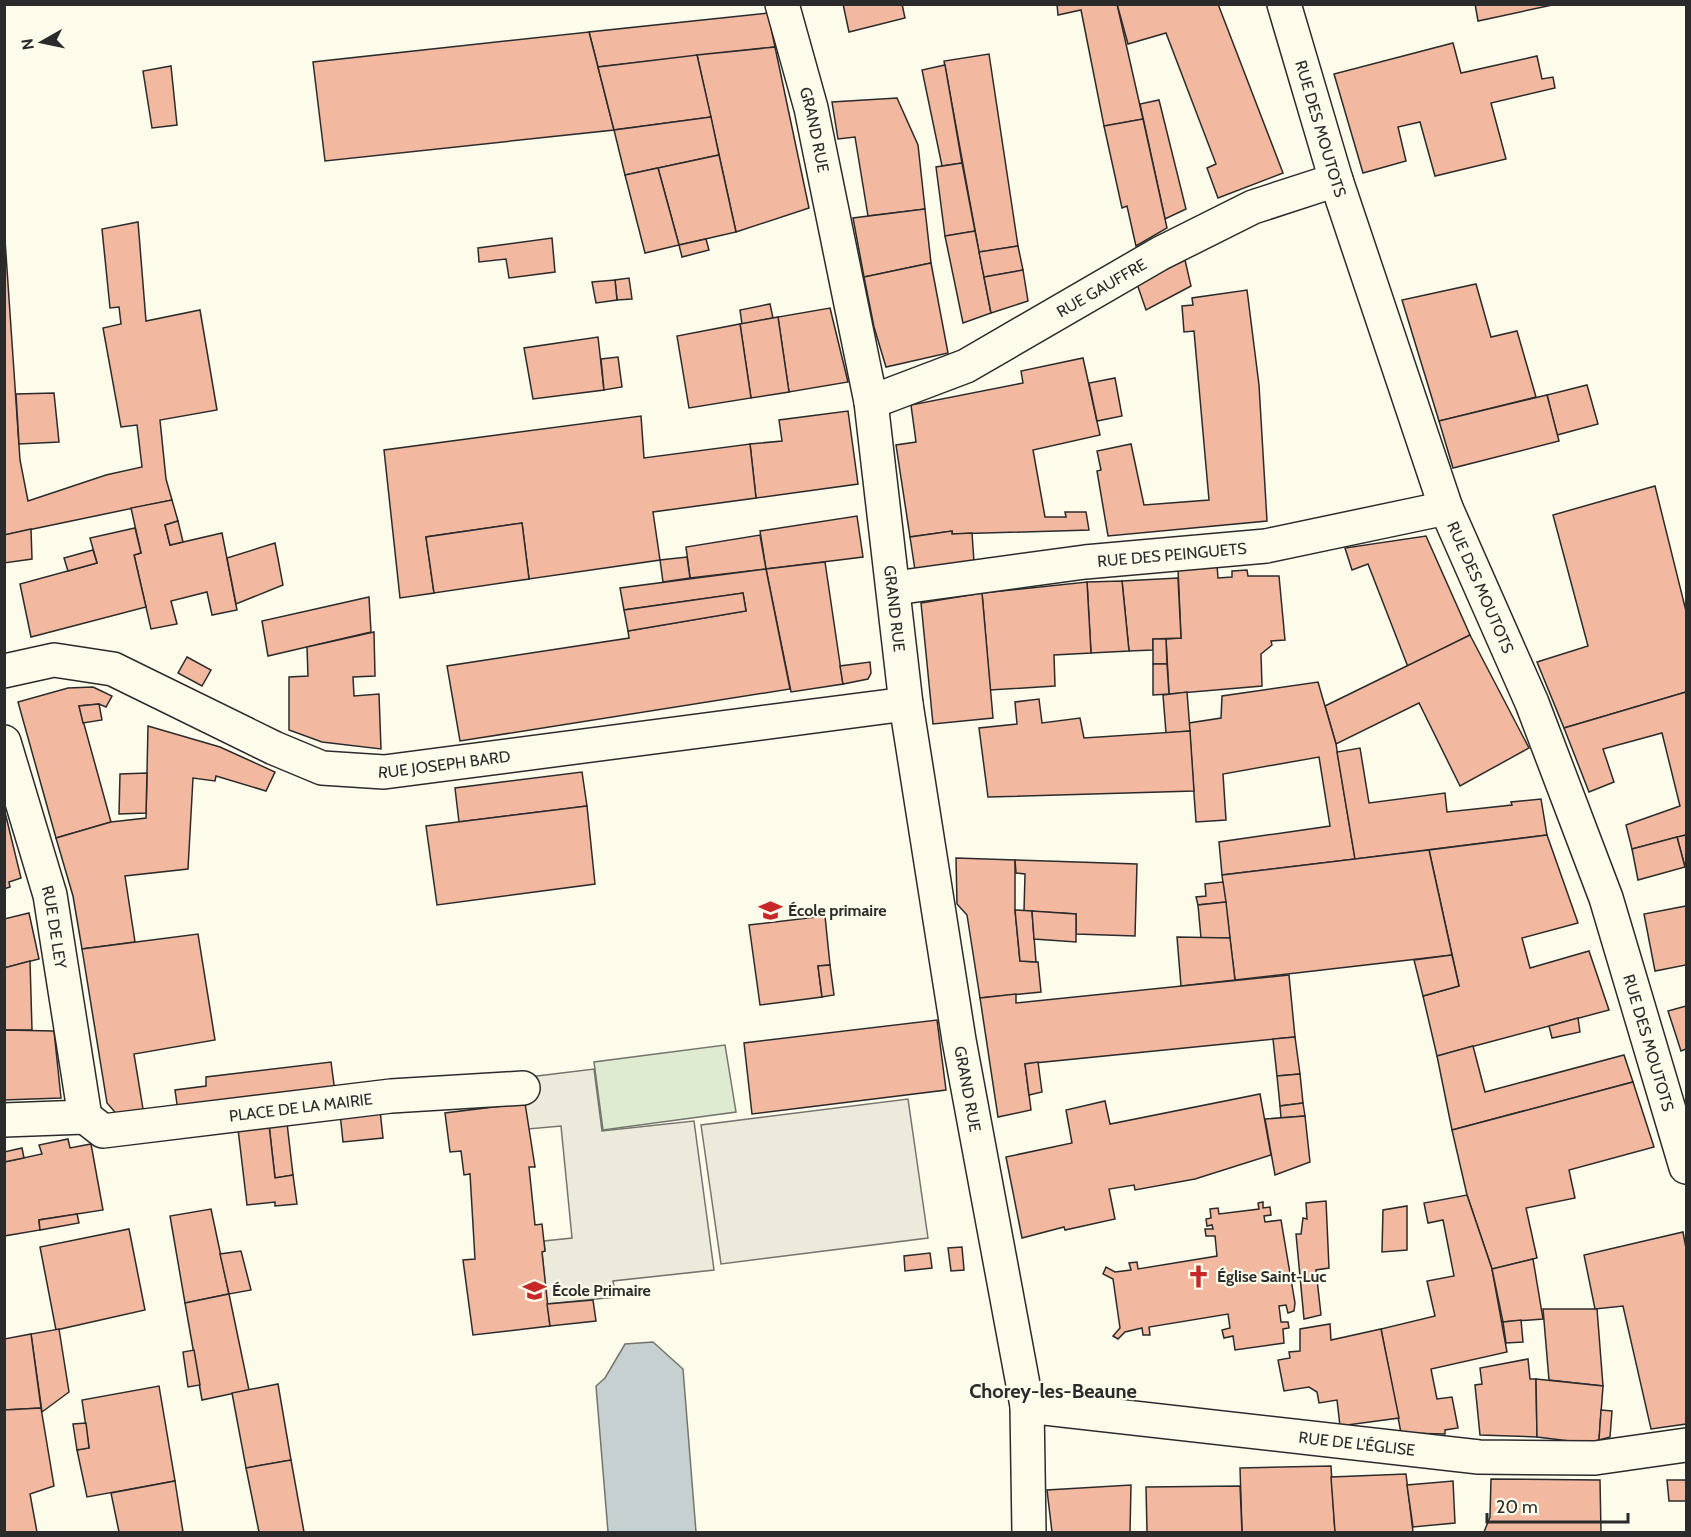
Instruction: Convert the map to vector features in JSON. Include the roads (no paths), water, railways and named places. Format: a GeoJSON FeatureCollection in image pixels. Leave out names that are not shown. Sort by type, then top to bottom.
{"type":"FeatureCollection","features":[{"type":"Feature","properties":{"kind":"street","name":"GRAND RUE"},"geometry":{"type":"LineString","coordinates":[[782,4],[811,108],[871,402],[895,588],[906,704],[959,1040],[1027,1406],[1029,1533]]}},
{"type":"Feature","properties":{"kind":"street","name":"RUE DES MOUTOTS"},"geometry":{"type":"LineString","coordinates":[[1284,4],[1336,180],[1446,508],[1532,703],[1606,898],[1686,1167]]}},
{"type":"Feature","properties":{"kind":"street","name":"RUE GAUFFRE"},"geometry":{"type":"LineString","coordinates":[[871,402],[966,366],[1161,253],[1253,207],[1336,180]]}},
{"type":"Feature","properties":{"kind":"street","name":"RUE DES PEINGUETS"},"geometry":{"type":"LineString","coordinates":[[895,588],[1085,562],[1266,546],[1446,508]]}},
{"type":"Feature","properties":{"kind":"street","name":"RUE JOSEPH BARD"},"geometry":{"type":"LineString","coordinates":[[4,671],[54,660],[113,669],[274,748],[322,768],[384,772],[906,704]]}},
{"type":"Feature","properties":{"kind":"street","name":"RUE DE LEY"},"geometry":{"type":"LineString","coordinates":[[4,742],[50,895],[85,1117]]}},
{"type":"Feature","properties":{"kind":"street","name":"PLACE DE LA MAIRIE"},"geometry":{"type":"LineString","coordinates":[[85,1117],[103,1131],[391,1096],[523,1088]]}},
{"type":"Feature","properties":{"kind":"street"},"geometry":{"type":"LineString","coordinates":[[4,1120],[85,1117]]}},
{"type":"Feature","properties":{"kind":"street","name":"RUE DE L'ÉGLISE"},"geometry":{"type":"LineString","coordinates":[[1027,1406],[1479,1457],[1595,1458],[1686,1444]]}},
{"type":"Feature","properties":{"kind":"place","name":"École primaire"},"geometry":{"type":"Point","coordinates":[770,910]}},
{"type":"Feature","properties":{"kind":"place","name":"Église Saint-Luc"},"geometry":{"type":"Point","coordinates":[1199,1276]}},
{"type":"Feature","properties":{"kind":"place","name":"École Primaire"},"geometry":{"type":"Point","coordinates":[534,1290]}},
{"type":"Feature","properties":{"kind":"district","name":"Chorey-les-Beaune"},"geometry":{"type":"Point","coordinates":[1053,1391]}}]}
